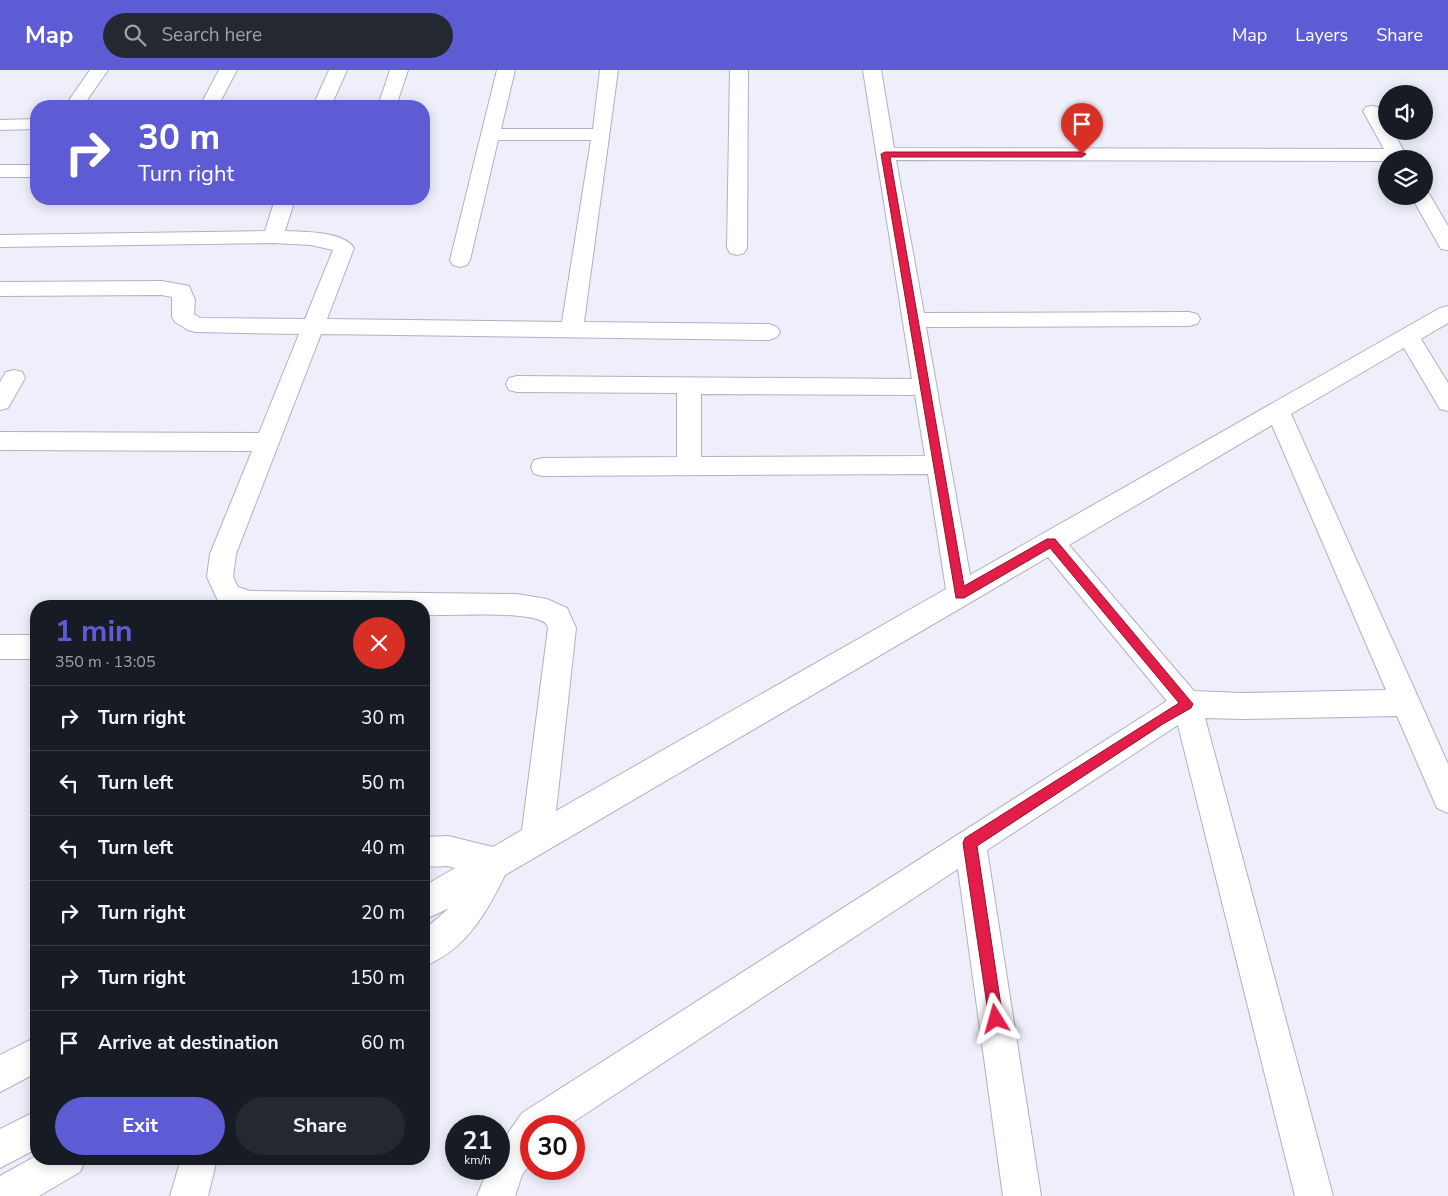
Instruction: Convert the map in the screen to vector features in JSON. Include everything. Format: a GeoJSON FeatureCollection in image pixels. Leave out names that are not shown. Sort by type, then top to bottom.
{"type":"FeatureCollection","features":[{"type":"Feature","properties":{"kind":"street"},"geometry":{"type":"LineString","coordinates":[[78,100],[99,70]]}},
{"type":"Feature","properties":{"kind":"street"},"geometry":{"type":"LineString","coordinates":[[212,100],[228,70]]}},
{"type":"Feature","properties":{"kind":"street"},"geometry":{"type":"LineString","coordinates":[[325,100],[338,70]]}},
{"type":"Feature","properties":{"kind":"street"},"geometry":{"type":"LineString","coordinates":[[390,100],[398,70]]}},
{"type":"Feature","properties":{"kind":"street"},"geometry":{"type":"LineString","coordinates":[[460,260],[506,70]]}},
{"type":"Feature","properties":{"kind":"street"},"geometry":{"type":"LineString","coordinates":[[572,330],[609,70]]}},
{"type":"Feature","properties":{"kind":"street"},"geometry":{"type":"LineString","coordinates":[[736,248],[739,70]]}},
{"type":"Feature","properties":{"kind":"street"},"geometry":{"type":"LineString","coordinates":[[872,70],[960,594]]}},
{"type":"Feature","properties":{"kind":"street"},"geometry":{"type":"LineString","coordinates":[[1372,111],[1394,150]]}},
{"type":"Feature","properties":{"kind":"street"},"geometry":{"type":"LineString","coordinates":[[0,124],[30,124]]}},
{"type":"Feature","properties":{"kind":"street"},"geometry":{"type":"LineString","coordinates":[[490,134],[601,136]]}},
{"type":"Feature","properties":{"kind":"street"},"geometry":{"type":"LineString","coordinates":[[885,154],[1378,157]]}},
{"type":"Feature","properties":{"kind":"street"},"geometry":{"type":"LineString","coordinates":[[0,171],[30,168]]}},
{"type":"Feature","properties":{"kind":"street"},"geometry":{"type":"LineString","coordinates":[[273,237],[283,205]]}},
{"type":"Feature","properties":{"kind":"street"},"geometry":{"type":"LineString","coordinates":[[1425,205],[1448,244]]}},
{"type":"Feature","properties":{"kind":"street"},"geometry":{"type":"LineString","coordinates":[[0,241],[273,237],[340,243],[344,248],[223,554],[220,577],[228,595],[244,600]]}},
{"type":"Feature","properties":{"kind":"street"},"geometry":{"type":"LineString","coordinates":[[0,289],[162,288],[181,291],[184,300],[183,317],[196,325],[769,332]]}},
{"type":"Feature","properties":{"kind":"street"},"geometry":{"type":"LineString","coordinates":[[430,900],[1448,313]]}},
{"type":"Feature","properties":{"kind":"street"},"geometry":{"type":"LineString","coordinates":[[913,320],[1190,319]]}},
{"type":"Feature","properties":{"kind":"street"},"geometry":{"type":"LineString","coordinates":[[1408,336],[1448,403]]}},
{"type":"Feature","properties":{"kind":"street"},"geometry":{"type":"LineString","coordinates":[[0,402],[14,378]]}},
{"type":"Feature","properties":{"kind":"street"},"geometry":{"type":"LineString","coordinates":[[517,384],[925,387]]}},
{"type":"Feature","properties":{"kind":"street"},"geometry":{"type":"LineString","coordinates":[[689,385],[689,466]]}},
{"type":"Feature","properties":{"kind":"street"},"geometry":{"type":"LineString","coordinates":[[1278,410],[1448,798]]}},
{"type":"Feature","properties":{"kind":"street"},"geometry":{"type":"LineString","coordinates":[[0,441],[268,442]]}},
{"type":"Feature","properties":{"kind":"street"},"geometry":{"type":"LineString","coordinates":[[544,467],[938,465]]}},
{"type":"Feature","properties":{"kind":"street"},"geometry":{"type":"LineString","coordinates":[[1051,542],[1187,704],[1314,1196]]}},
{"type":"Feature","properties":{"kind":"street"},"geometry":{"type":"LineString","coordinates":[[430,604],[517,605],[547,610],[557,616],[562,628],[537,838]]}},
{"type":"Feature","properties":{"kind":"street"},"geometry":{"type":"LineString","coordinates":[[0,647],[30,647]]}},
{"type":"Feature","properties":{"kind":"street"},"geometry":{"type":"LineString","coordinates":[[552,1115],[1187,704],[1242,706],[1406,703]]}},
{"type":"Feature","properties":{"kind":"street"},"geometry":{"type":"LineString","coordinates":[[970,843],[1022,1196]]}},
{"type":"Feature","properties":{"kind":"street"},"geometry":{"type":"LineString","coordinates":[[430,852],[448,851],[494,863]]}},
{"type":"Feature","properties":{"kind":"street"},"geometry":{"type":"LineString","coordinates":[[430,945],[454,927],[476,901],[494,863]]}},
{"type":"Feature","properties":{"kind":"street"},"geometry":{"type":"LineString","coordinates":[[0,1074],[30,1057]]}},
{"type":"Feature","properties":{"kind":"street"},"geometry":{"type":"LineString","coordinates":[[0,1150],[30,1132]]}},
{"type":"Feature","properties":{"kind":"street"},"geometry":{"type":"LineString","coordinates":[[496,1196],[508,1164],[520,1147]]}},
{"type":"Feature","properties":{"kind":"street"},"geometry":{"type":"LineString","coordinates":[[2,1196],[56,1165]]}},
{"type":"Feature","properties":{"kind":"street"},"geometry":{"type":"LineString","coordinates":[[189,1196],[197,1165]]}},
{"type":"Feature","properties":{"kind":"route"},"geometry":{"type":"LineString","coordinates":[[996,1019],[970,843],[1187,704],[1051,542],[960,594],[885,154],[1082,154]]}}]}
